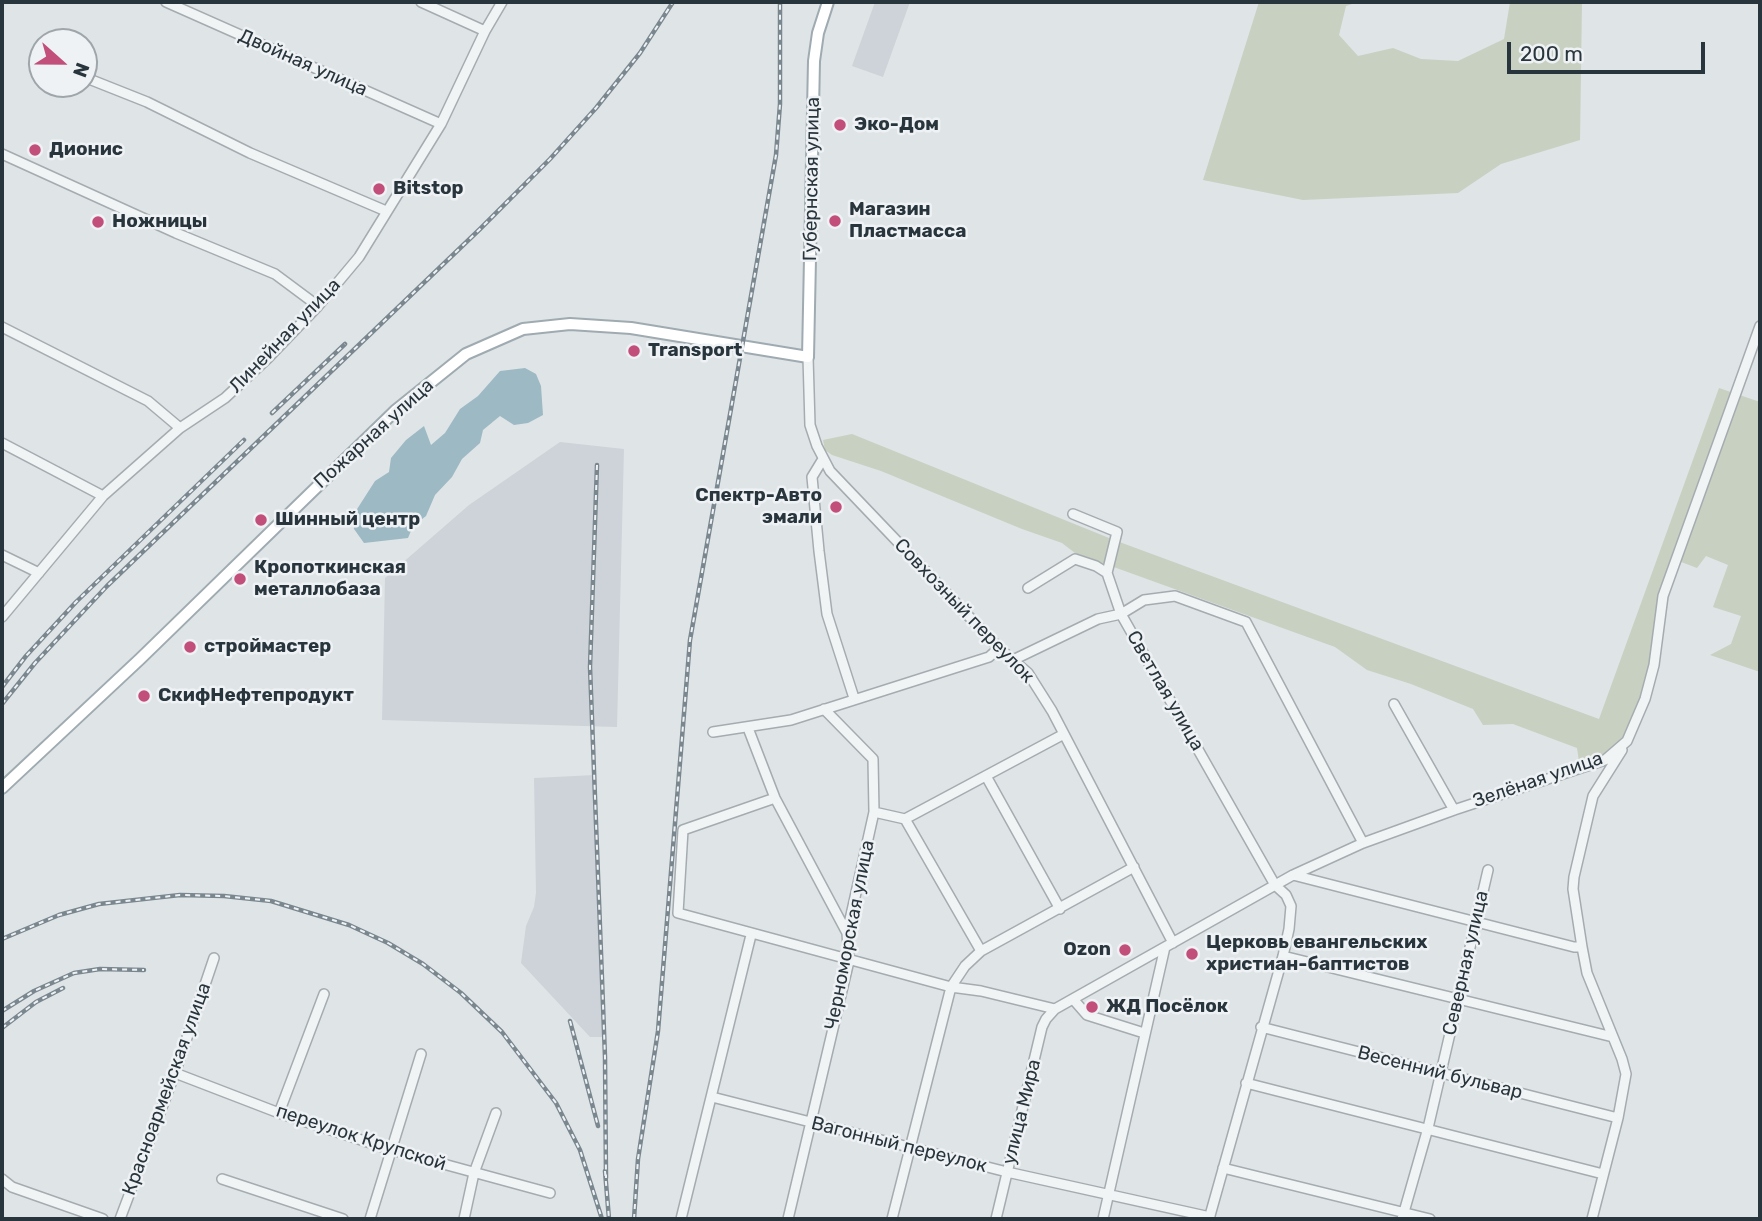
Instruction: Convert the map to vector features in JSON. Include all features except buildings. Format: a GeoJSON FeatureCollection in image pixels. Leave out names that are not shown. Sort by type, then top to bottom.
{"type":"FeatureCollection","features":[{"type":"Feature","properties":{"kind":"main road","name":"Губернская улица"},"geometry":{"type":"LineString","coordinates":[[808,357],[814,61],[818,33],[828,2]]}},
{"type":"Feature","properties":{"kind":"main road","name":"Пожарная улица"},"geometry":{"type":"LineString","coordinates":[[2,788],[140,659],[396,411],[466,355],[523,329],[570,324],[631,328],[808,357]]}},
{"type":"Feature","properties":{"kind":"street","name":"Двойная улица"},"geometry":{"type":"LineString","coordinates":[[166,2],[441,124]]}},
{"type":"Feature","properties":{"kind":"street"},"geometry":{"type":"LineString","coordinates":[[421,2],[485,31]]}},
{"type":"Feature","properties":{"kind":"street","name":"Линейная улица"},"geometry":{"type":"LineString","coordinates":[[2,617],[103,496],[180,428],[225,398],[318,306],[359,257],[441,124],[485,31],[502,2]]}},
{"type":"Feature","properties":{"kind":"street"},"geometry":{"type":"LineString","coordinates":[[98,83],[147,102],[250,153],[386,211]]}},
{"type":"Feature","properties":{"kind":"street"},"geometry":{"type":"LineString","coordinates":[[2,154],[176,233],[275,274],[318,306]]}},
{"type":"Feature","properties":{"kind":"street","name":"Зелёная улица"},"geometry":{"type":"LineString","coordinates":[[1055,1009],[1293,875],[1363,843],[1605,760],[1627,741],[1645,699],[1654,665],[1662,596],[1760,326]]}},
{"type":"Feature","properties":{"kind":"street"},"geometry":{"type":"LineString","coordinates":[[2,327],[148,401],[180,428]]}},
{"type":"Feature","properties":{"kind":"street","name":"Совхозный переулок"},"geometry":{"type":"LineString","coordinates":[[808,357],[810,425],[830,471],[999,648],[1028,673],[1064,734],[1134,867],[1169,945]]}},
{"type":"Feature","properties":{"kind":"street"},"geometry":{"type":"LineString","coordinates":[[2,443],[103,496]]}},
{"type":"Feature","properties":{"kind":"street"},"geometry":{"type":"LineString","coordinates":[[823,459],[813,477],[818,551],[827,614],[854,698]]}},
{"type":"Feature","properties":{"kind":"street"},"geometry":{"type":"LineString","coordinates":[[1028,588],[1075,558],[1107,573],[1117,532],[1073,514]]}},
{"type":"Feature","properties":{"kind":"street"},"geometry":{"type":"LineString","coordinates":[[2,555],[39,573]]}},
{"type":"Feature","properties":{"kind":"street","name":"Светлая улица"},"geometry":{"type":"LineString","coordinates":[[1107,573],[1121,614],[1275,885],[1286,895],[1291,905],[1283,956],[1209,1218]]}},
{"type":"Feature","properties":{"kind":"street"},"geometry":{"type":"LineString","coordinates":[[1013,660],[1098,619],[1121,614],[1144,600],[1175,596],[1246,622],[1363,843]]}},
{"type":"Feature","properties":{"kind":"street"},"geometry":{"type":"LineString","coordinates":[[713,732],[790,720],[989,657],[999,648]]}},
{"type":"Feature","properties":{"kind":"street"},"geometry":{"type":"LineString","coordinates":[[1394,704],[1454,810]]}},
{"type":"Feature","properties":{"kind":"street","name":"Черноморская улица"},"geometry":{"type":"LineString","coordinates":[[788,1219],[849,961],[848,933],[874,812],[873,759],[824,709]]}},
{"type":"Feature","properties":{"kind":"street"},"geometry":{"type":"LineString","coordinates":[[748,727],[775,798],[848,933]]}},
{"type":"Feature","properties":{"kind":"street"},"geometry":{"type":"LineString","coordinates":[[874,812],[905,819],[1064,734]]}},
{"type":"Feature","properties":{"kind":"street"},"geometry":{"type":"LineString","coordinates":[[1592,1219],[1618,1118],[1626,1074],[1578,947],[1573,889],[1593,796],[1627,741]]}},
{"type":"Feature","properties":{"kind":"street"},"geometry":{"type":"LineString","coordinates":[[986,776],[1060,909]]}},
{"type":"Feature","properties":{"kind":"street"},"geometry":{"type":"LineString","coordinates":[[775,798],[683,830],[678,914],[951,987],[981,991],[1055,1009]]}},
{"type":"Feature","properties":{"kind":"street"},"geometry":{"type":"LineString","coordinates":[[905,819],[981,951]]}},
{"type":"Feature","properties":{"kind":"street"},"geometry":{"type":"LineString","coordinates":[[892,1219],[908,1147],[951,987],[965,966],[981,951],[1134,867]]}},
{"type":"Feature","properties":{"kind":"street","name":"Северная улица"},"geometry":{"type":"LineString","coordinates":[[1403,1216],[1428,1128],[1488,870]]}},
{"type":"Feature","properties":{"kind":"street"},"geometry":{"type":"LineString","coordinates":[[1293,875],[1578,947]]}},
{"type":"Feature","properties":{"kind":"street"},"geometry":{"type":"LineString","coordinates":[[681,1219],[751,935]]}},
{"type":"Feature","properties":{"kind":"street"},"geometry":{"type":"LineString","coordinates":[[1103,1219],[1144,1033],[1169,945]]}},
{"type":"Feature","properties":{"kind":"street"},"geometry":{"type":"LineString","coordinates":[[1283,956],[1612,1037]]}},
{"type":"Feature","properties":{"kind":"street","name":"Красноармейская улица"},"geometry":{"type":"LineString","coordinates":[[120,1219],[175,1073],[214,958]]}},
{"type":"Feature","properties":{"kind":"street"},"geometry":{"type":"LineString","coordinates":[[279,1112],[324,994]]}},
{"type":"Feature","properties":{"kind":"street"},"geometry":{"type":"LineString","coordinates":[[1073,999],[1087,1015],[1144,1033]]}},
{"type":"Feature","properties":{"kind":"street","name":"улица Мира"},"geometry":{"type":"LineString","coordinates":[[996,1219],[1042,1027],[1055,1009]]}},
{"type":"Feature","properties":{"kind":"street","name":"Весенний бульвар"},"geometry":{"type":"LineString","coordinates":[[1261,1027],[1618,1118]]}},
{"type":"Feature","properties":{"kind":"street"},"geometry":{"type":"LineString","coordinates":[[370,1219],[421,1054]]}},
{"type":"Feature","properties":{"kind":"street","name":"переулок Крупской"},"geometry":{"type":"LineString","coordinates":[[175,1073],[392,1150],[550,1193]]}},
{"type":"Feature","properties":{"kind":"street"},"geometry":{"type":"LineString","coordinates":[[1247,1083],[1603,1174]]}},
{"type":"Feature","properties":{"kind":"street","name":"Вагонный переулок"},"geometry":{"type":"LineString","coordinates":[[712,1097],[1007,1172],[1209,1218]]}},
{"type":"Feature","properties":{"kind":"street"},"geometry":{"type":"LineString","coordinates":[[464,1219],[474,1173],[496,1113]]}},
{"type":"Feature","properties":{"kind":"street"},"geometry":{"type":"LineString","coordinates":[[1223,1168],[1403,1216],[1430,1219]]}},
{"type":"Feature","properties":{"kind":"street"},"geometry":{"type":"LineString","coordinates":[[2,1179],[12,1187],[103,1219]]}},
{"type":"Feature","properties":{"kind":"street"},"geometry":{"type":"LineString","coordinates":[[222,1179],[343,1219]]}},
{"type":"Feature","properties":{"kind":"shaded area"},"geometry":{"type":"Polygon","coordinates":[[[875,2],[910,2],[883,77],[852,66],[875,2]]]}},
{"type":"Feature","properties":{"kind":"shaded area"},"geometry":{"type":"Polygon","coordinates":[[[560,442],[624,449],[617,727],[382,720],[385,578],[469,505],[560,442]]]}},
{"type":"Feature","properties":{"kind":"shaded area"},"geometry":{"type":"Polygon","coordinates":[[[595,775],[603,1037],[590,1037],[521,963],[526,926],[534,907],[536,893],[534,778],[595,775]]]}},
{"type":"Feature","properties":{"kind":"green space"},"geometry":{"type":"Polygon","coordinates":[[[1259,2],[1358,2],[1346,6],[1339,35],[1358,56],[1393,48],[1421,59],[1458,61],[1504,39],[1510,2],[1582,2],[1580,140],[1501,164],[1458,193],[1303,200],[1203,180],[1259,2]]]}},
{"type":"Feature","properties":{"kind":"green space"},"geometry":{"type":"Polygon","coordinates":[[[1719,388],[1760,402],[1760,672],[1710,655],[1731,644],[1741,616],[1713,607],[1728,565],[1706,556],[1697,568],[1676,560],[1663,596],[1654,665],[1627,741],[1605,760],[1580,768],[1577,748],[1513,724],[1483,725],[1473,709],[1367,670],[1335,647],[1075,553],[1062,543],[881,471],[832,455],[825,450],[823,440],[852,434],[1114,540],[1599,719],[1719,388]]]}},
{"type":"Feature","properties":{"kind":"water"},"geometry":{"type":"Polygon","coordinates":[[[525,368],[536,374],[541,386],[543,415],[528,423],[514,425],[500,416],[483,430],[480,443],[462,459],[452,477],[435,495],[426,516],[413,526],[408,538],[364,543],[354,529],[352,517],[375,481],[389,472],[391,458],[406,440],[424,426],[431,445],[445,433],[460,409],[478,396],[500,371],[525,368]]]}},
{"type":"Feature","properties":{"kind":"railway"},"geometry":{"type":"LineString","coordinates":[[2,704],[35,663],[107,586],[550,159],[640,53],[673,2]]}},
{"type":"Feature","properties":{"kind":"railway"},"geometry":{"type":"LineString","coordinates":[[634,1219],[638,1159],[658,1031],[690,640],[776,155],[780,104],[780,2]]}},
{"type":"Feature","properties":{"kind":"railway"},"geometry":{"type":"LineString","coordinates":[[272,413],[345,344]]}},
{"type":"Feature","properties":{"kind":"railway"},"geometry":{"type":"LineString","coordinates":[[2,687],[26,656],[76,602],[244,440]]}},
{"type":"Feature","properties":{"kind":"railway"},"geometry":{"type":"LineString","coordinates":[[597,465],[590,667],[605,1057],[606,1178]]}},
{"type":"Feature","properties":{"kind":"railway"},"geometry":{"type":"LineString","coordinates":[[2,939],[59,915],[99,904],[180,895],[271,901],[349,925],[388,943],[423,964],[461,993],[502,1032],[556,1103],[580,1150],[602,1219]]}},
{"type":"Feature","properties":{"kind":"railway"},"geometry":{"type":"LineString","coordinates":[[2,1011],[34,991],[74,973],[100,969],[144,970]]}},
{"type":"Feature","properties":{"kind":"railway"},"geometry":{"type":"LineString","coordinates":[[2,1028],[36,1002],[63,988]]}},
{"type":"Feature","properties":{"kind":"railway"},"geometry":{"type":"LineString","coordinates":[[570,1021],[598,1126]]}},
{"type":"Feature","properties":{"kind":"railway"},"geometry":{"type":"LineString","coordinates":[[605,1171],[609,1219]]}},
{"type":"Feature","properties":{"kind":"place","name":"Эко-Дом"},"geometry":{"type":"Point","coordinates":[840,125]}},
{"type":"Feature","properties":{"kind":"place","name":"Дионис"},"geometry":{"type":"Point","coordinates":[35,150]}},
{"type":"Feature","properties":{"kind":"place","name":"Bitstop"},"geometry":{"type":"Point","coordinates":[379,189]}},
{"type":"Feature","properties":{"kind":"place","name":"Магазин Пластмасса"},"geometry":{"type":"Point","coordinates":[835,221]}},
{"type":"Feature","properties":{"kind":"place","name":"Ножницы"},"geometry":{"type":"Point","coordinates":[98,222]}},
{"type":"Feature","properties":{"kind":"place","name":"Transport"},"geometry":{"type":"Point","coordinates":[634,351]}},
{"type":"Feature","properties":{"kind":"place","name":"Спектр-Авто эмали"},"geometry":{"type":"Point","coordinates":[836,507]}},
{"type":"Feature","properties":{"kind":"place","name":"Шинный центр"},"geometry":{"type":"Point","coordinates":[261,520]}},
{"type":"Feature","properties":{"kind":"place","name":"Кропоткинская металлобаза"},"geometry":{"type":"Point","coordinates":[240,579]}},
{"type":"Feature","properties":{"kind":"place","name":"строймастер"},"geometry":{"type":"Point","coordinates":[190,647]}},
{"type":"Feature","properties":{"kind":"place","name":"СкифНефтепродукт"},"geometry":{"type":"Point","coordinates":[144,696]}},
{"type":"Feature","properties":{"kind":"place","name":"Ozon"},"geometry":{"type":"Point","coordinates":[1125,950]}},
{"type":"Feature","properties":{"kind":"place","name":"Церковь евангельских христиан-баптистов"},"geometry":{"type":"Point","coordinates":[1192,954]}},
{"type":"Feature","properties":{"kind":"place","name":"ЖД Посёлок"},"geometry":{"type":"Point","coordinates":[1092,1007]}}]}
